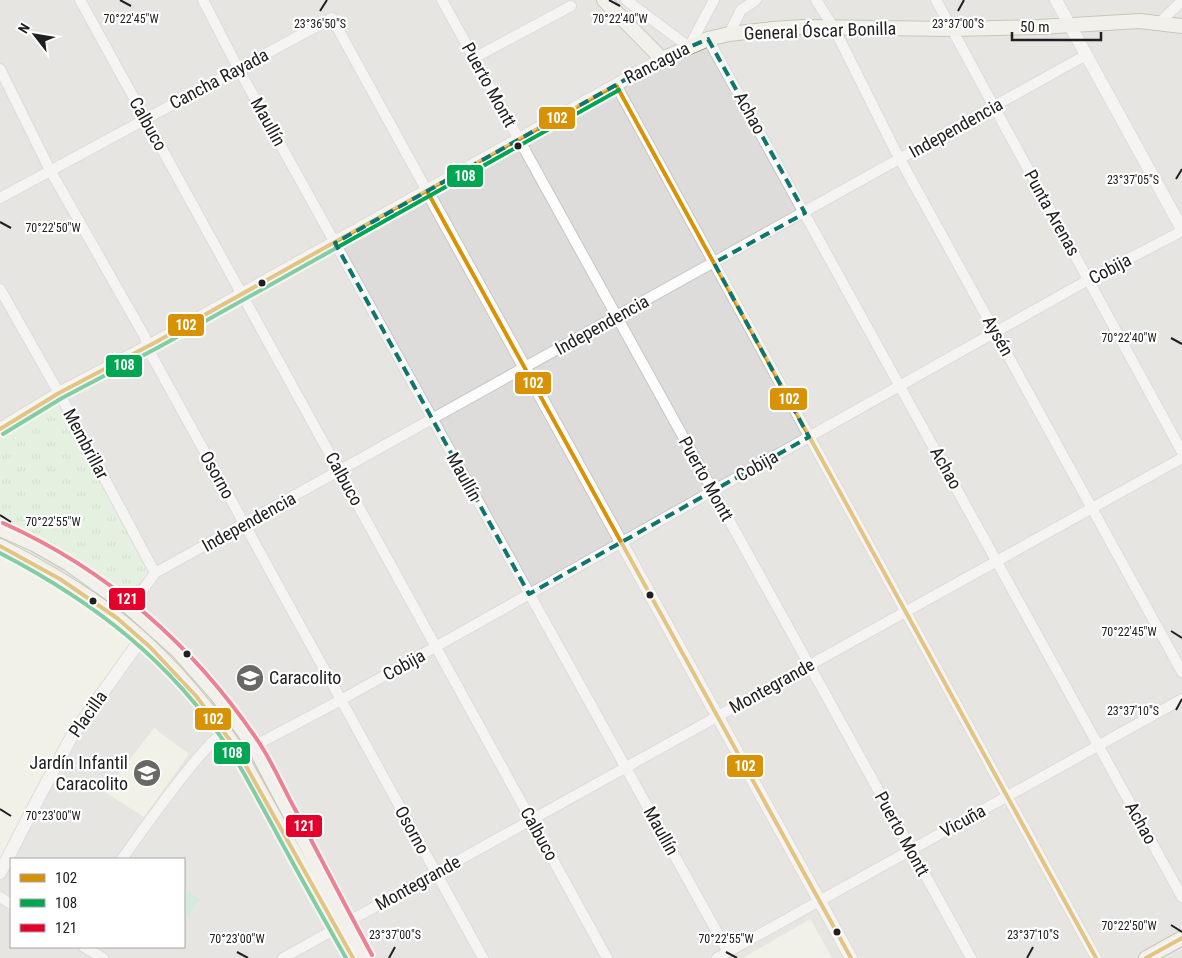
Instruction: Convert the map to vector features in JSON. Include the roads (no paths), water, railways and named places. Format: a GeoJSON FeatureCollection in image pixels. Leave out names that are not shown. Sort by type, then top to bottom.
{"type":"FeatureCollection","features":[{"type":"Feature","properties":{"kind":"main road"},"geometry":{"type":"LineString","coordinates":[[604,0],[662,59]]}},
{"type":"Feature","properties":{"kind":"main road","name":"General Óscar Bonilla"},"geometry":{"type":"LineString","coordinates":[[728,34],[773,29],[952,28],[1140,21],[1182,26]]}},
{"type":"Feature","properties":{"kind":"main road","name":"Rancagua"},"geometry":{"type":"LineString","coordinates":[[662,59],[689,46],[728,34]]}},
{"type":"Feature","properties":{"kind":"main road"},"geometry":{"type":"LineString","coordinates":[[0,529],[34,544],[69,564],[130,608],[159,632],[197,671],[217,695],[254,746],[342,926],[353,958]]}},
{"type":"Feature","properties":{"kind":"main road"},"geometry":{"type":"LineString","coordinates":[[0,546],[60,578],[117,618],[141,639],[183,682],[225,733],[342,926],[366,958]]}},
{"type":"Feature","properties":{"kind":"main road"},"geometry":{"type":"LineString","coordinates":[[1146,958],[1182,938]]}},
{"type":"Feature","properties":{"kind":"street","name":"Calbuco"},"geometry":{"type":"LineString","coordinates":[[80,0],[607,958]]}},
{"type":"Feature","properties":{"kind":"street","name":"Maullín"},"geometry":{"type":"LineString","coordinates":[[203,0],[334,243],[728,952]]}},
{"type":"Feature","properties":{"kind":"street","name":"Puerto Montt"},"geometry":{"type":"LineString","coordinates":[[442,0],[971,958]]}},
{"type":"Feature","properties":{"kind":"street"},"geometry":{"type":"LineString","coordinates":[[626,0],[689,46],[714,0]]}},
{"type":"Feature","properties":{"kind":"street"},"geometry":{"type":"LineString","coordinates":[[728,34],[741,10],[756,0]]}},
{"type":"Feature","properties":{"kind":"street","name":"Aysén"},"geometry":{"type":"LineString","coordinates":[[816,0],[834,28],[900,159],[1182,672]]}},
{"type":"Feature","properties":{"kind":"street","name":"Punta Arenas"},"geometry":{"type":"LineString","coordinates":[[936,0],[1182,452]]}},
{"type":"Feature","properties":{"kind":"street"},"geometry":{"type":"LineString","coordinates":[[1056,0],[1182,230]]}},
{"type":"Feature","properties":{"kind":"street"},"geometry":{"type":"LineString","coordinates":[[1160,22],[1182,1]]}},
{"type":"Feature","properties":{"kind":"street"},"geometry":{"type":"LineString","coordinates":[[474,58],[571,6]]}},
{"type":"Feature","properties":{"kind":"street","name":"Cancha Rayada"},"geometry":{"type":"LineString","coordinates":[[0,198],[332,18],[427,191]]}},
{"type":"Feature","properties":{"kind":"street","name":"Achao"},"geometry":{"type":"LineString","coordinates":[[708,39],[1182,898]]}},
{"type":"Feature","properties":{"kind":"street","name":"Independencia"},"geometry":{"type":"LineString","coordinates":[[130,608],[155,574],[1086,55]]}},
{"type":"Feature","properties":{"kind":"street","name":"Rancagua"},"geometry":{"type":"LineString","coordinates":[[0,429],[59,393],[147,347],[662,59]]}},
{"type":"Feature","properties":{"kind":"street","name":"Osorno"},"geometry":{"type":"LineString","coordinates":[[0,69],[50,170],[145,337],[147,347],[483,958]]}},
{"type":"Feature","properties":{"kind":"street"},"geometry":{"type":"LineString","coordinates":[[616,84],[1096,958]]}},
{"type":"Feature","properties":{"kind":"street"},"geometry":{"type":"LineString","coordinates":[[427,191],[851,958]]}},
{"type":"Feature","properties":{"kind":"street","name":"Cobija"},"geometry":{"type":"LineString","coordinates":[[254,746],[341,700],[1088,280],[1182,230]]}},
{"type":"Feature","properties":{"kind":"street","name":"Membrillar"},"geometry":{"type":"LineString","coordinates":[[0,289],[59,393],[155,574]]}},
{"type":"Feature","properties":{"kind":"street","name":"Montegrande"},"geometry":{"type":"LineString","coordinates":[[283,958],[1182,458]]}},
{"type":"Feature","properties":{"kind":"street","name":"Placilla"},"geometry":{"type":"LineString","coordinates":[[0,873],[72,736],[141,639]]}},
{"type":"Feature","properties":{"kind":"street","name":"Vicuña"},"geometry":{"type":"LineString","coordinates":[[717,958],[1182,699]]}},
{"type":"Feature","properties":{"kind":"street"},"geometry":{"type":"LineString","coordinates":[[123,858],[191,766],[216,737],[225,733]]}},
{"type":"Feature","properties":{"kind":"street"},"geometry":{"type":"LineString","coordinates":[[86,948],[103,958]]}},
{"type":"Feature","properties":{"kind":"place","name":"Caracolito"},"geometry":{"type":"Point","coordinates":[250,678]}},
{"type":"Feature","properties":{"kind":"place","name":"Jardín Infantil Caracolito"},"geometry":{"type":"Point","coordinates":[147,773]}}]}
